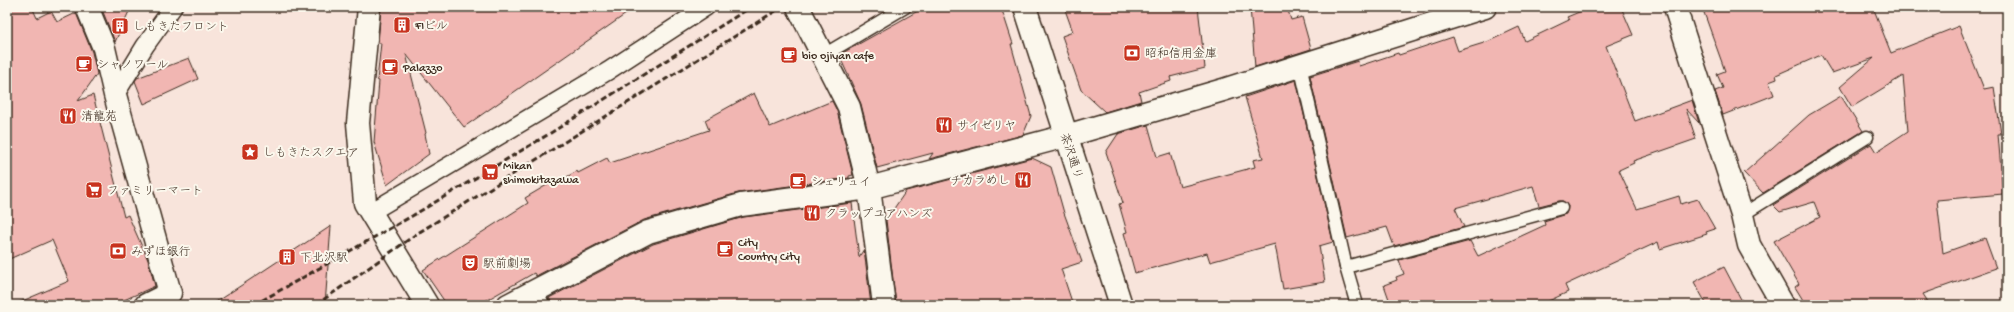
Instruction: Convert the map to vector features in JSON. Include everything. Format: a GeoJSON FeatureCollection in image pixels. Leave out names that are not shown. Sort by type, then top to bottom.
{"type":"FeatureCollection","features":[{"type":"Feature","properties":{"kind":"street"},"geometry":{"type":"LineString","coordinates":[[87,7],[104,48],[115,95],[170,293],[146,305]]}},
{"type":"Feature","properties":{"kind":"street"},"geometry":{"type":"LineString","coordinates":[[115,95],[145,46],[173,7]]}},
{"type":"Feature","properties":{"kind":"street"},"geometry":{"type":"LineString","coordinates":[[369,7],[358,123],[365,203],[427,305]]}},
{"type":"Feature","properties":{"kind":"street"},"geometry":{"type":"LineString","coordinates":[[371,212],[608,71],[706,7]]}},
{"type":"Feature","properties":{"kind":"street"},"geometry":{"type":"LineString","coordinates":[[798,7],[824,55],[849,107],[869,188],[884,305]]}},
{"type":"Feature","properties":{"kind":"street","name":"茶沢通り"},"geometry":{"type":"LineString","coordinates":[[1025,7],[1121,305]]}},
{"type":"Feature","properties":{"kind":"street"},"geometry":{"type":"LineString","coordinates":[[508,305],[539,298],[648,232],[741,205],[869,188],[1066,136],[1485,7]]}},
{"type":"Feature","properties":{"kind":"street"},"geometry":{"type":"LineString","coordinates":[[1675,7],[1742,215],[1749,245],[1783,305]]}},
{"type":"Feature","properties":{"kind":"lane"},"geometry":{"type":"LineString","coordinates":[[824,55],[905,7]]}},
{"type":"Feature","properties":{"kind":"lane"},"geometry":{"type":"LineString","coordinates":[[1300,65],[1346,267],[1358,305]]}},
{"type":"Feature","properties":{"kind":"lane"},"geometry":{"type":"LineString","coordinates":[[1742,215],[1867,137]]}},
{"type":"Feature","properties":{"kind":"lane"},"geometry":{"type":"LineString","coordinates":[[1346,267],[1560,208]]}},
{"type":"Feature","properties":{"kind":"building"},"geometry":{"type":"Polygon","coordinates":[[[7,7],[32,7],[37,18],[51,11],[57,22],[76,13],[92,52],[97,74],[78,101],[93,95],[124,217],[128,215],[148,260],[155,286],[113,305],[13,305],[69,281],[52,240],[7,260],[7,7]]]}},
{"type":"Feature","properties":{"kind":"building","name":"しもきたフロント"},"geometry":{"type":"Polygon","coordinates":[[[101,7],[131,7],[115,42],[101,7]]]}},
{"type":"Feature","properties":{"kind":"building"},"geometry":{"type":"Polygon","coordinates":[[[381,7],[636,7],[464,127],[406,54],[426,133],[429,154],[387,185],[374,142],[379,81],[377,80],[381,43],[378,43],[381,7]]]}},
{"type":"Feature","properties":{"kind":"building"},"geometry":{"type":"Polygon","coordinates":[[[925,7],[1001,7],[1013,44],[1011,44],[1031,116],[1023,135],[929,159],[933,153],[877,168],[861,104],[839,55],[925,7]]]}},
{"type":"Feature","properties":{"kind":"building"},"geometry":{"type":"Polygon","coordinates":[[[1064,7],[1198,7],[1205,68],[1170,77],[1171,81],[1139,92],[1141,101],[1105,112],[1081,90],[1062,36],[1073,32],[1064,7]]]}},
{"type":"Feature","properties":{"kind":"building"},"geometry":{"type":"Polygon","coordinates":[[[1250,7],[1287,7],[1291,20],[1302,17],[1311,49],[1255,67],[1250,7]]]}},
{"type":"Feature","properties":{"kind":"building"},"geometry":{"type":"Polygon","coordinates":[[[1591,7],[1621,7],[1633,35],[1606,46],[1635,121],[1692,100],[1699,123],[1686,109],[1696,139],[1633,161],[1634,163],[1619,170],[1637,209],[1679,196],[1681,204],[1698,199],[1715,229],[1706,232],[1707,234],[1660,249],[1658,242],[1565,285],[1568,292],[1540,305],[1391,305],[1384,285],[1397,280],[1396,277],[1404,274],[1399,260],[1470,241],[1478,256],[1545,225],[1544,221],[1566,214],[1568,206],[1563,201],[1559,201],[1539,206],[1533,186],[1455,208],[1464,227],[1394,246],[1387,227],[1347,238],[1310,76],[1358,61],[1359,66],[1398,53],[1399,55],[1453,37],[1458,51],[1487,42],[1519,27],[1525,41],[1569,20],[1567,17],[1591,7]]]}},
{"type":"Feature","properties":{"kind":"building"},"geometry":{"type":"Polygon","coordinates":[[[1702,7],[1873,7],[1891,53],[1959,26],[1984,89],[1994,87],[2001,134],[1998,134],[2003,194],[1937,200],[1943,253],[1985,238],[1996,268],[1923,294],[1930,305],[1806,305],[1795,287],[1799,284],[1774,241],[1820,217],[1814,202],[1780,212],[1773,205],[1871,144],[1876,152],[1908,131],[1903,76],[1852,107],[1840,87],[1874,58],[1832,73],[1821,55],[1776,75],[1777,79],[1769,82],[1774,95],[1723,115],[1715,91],[1723,88],[1717,74],[1725,71],[1702,7]]]}},
{"type":"Feature","properties":{"kind":"building"},"geometry":{"type":"Polygon","coordinates":[[[189,58],[198,79],[144,104],[135,81],[137,78],[189,58]]]}},
{"type":"Feature","properties":{"kind":"building"},"geometry":{"type":"Polygon","coordinates":[[[1296,80],[1333,242],[1319,246],[1325,282],[1283,289],[1275,244],[1210,262],[1207,253],[1135,273],[1124,233],[1127,232],[1119,204],[1123,203],[1106,152],[1118,134],[1148,125],[1157,157],[1170,153],[1180,187],[1255,167],[1253,160],[1263,158],[1245,97],[1296,80]]]}},
{"type":"Feature","properties":{"kind":"building"},"geometry":{"type":"Polygon","coordinates":[[[754,93],[770,127],[832,101],[837,111],[853,175],[849,176],[849,178],[738,193],[644,220],[536,276],[534,273],[478,305],[447,305],[423,270],[528,203],[525,198],[557,179],[558,182],[577,171],[578,173],[607,158],[610,163],[709,130],[705,120],[754,93]]]}},
{"type":"Feature","properties":{"kind":"building"},"geometry":{"type":"Polygon","coordinates":[[[1841,96],[1863,131],[1763,193],[1744,173],[1809,115],[1841,96]]]}},
{"type":"Feature","properties":{"kind":"building"},"geometry":{"type":"Polygon","coordinates":[[[1032,158],[1051,167],[1064,213],[1082,262],[1061,269],[1073,305],[896,305],[886,220],[906,191],[1032,158]]]}},
{"type":"Feature","properties":{"kind":"building"},"geometry":{"type":"Polygon","coordinates":[[[852,203],[859,257],[864,249],[871,305],[553,305],[549,298],[653,244],[744,217],[852,203]]]}},
{"type":"Feature","properties":{"kind":"building","name":"下北沢駅"},"geometry":{"type":"Polygon","coordinates":[[[331,226],[325,305],[211,305],[248,281],[331,226]]]}},
{"type":"Feature","properties":{"kind":"building"},"geometry":{"type":"Polygon","coordinates":[[[1724,267],[1744,305],[1707,305],[1694,282],[1724,267]]]}},
{"type":"Feature","properties":{"kind":"railway"},"geometry":{"type":"LineString","coordinates":[[254,305],[412,216],[549,134],[751,7]]}},
{"type":"Feature","properties":{"kind":"railway"},"geometry":{"type":"LineString","coordinates":[[316,305],[418,233],[782,7]]}},
{"type":"Feature","properties":{"kind":"place","name":"FIビル"},"geometry":{"type":"Point","coordinates":[402,25]}},
{"type":"Feature","properties":{"kind":"place","name":"しもきたフロント"},"geometry":{"type":"Point","coordinates":[120,26]}},
{"type":"Feature","properties":{"kind":"place","name":"昭和信用金庫"},"geometry":{"type":"Point","coordinates":[1132,53]}},
{"type":"Feature","properties":{"kind":"place","name":"bio ojiyan cafe"},"geometry":{"type":"Point","coordinates":[789,55]}},
{"type":"Feature","properties":{"kind":"place","name":"シャノワール"},"geometry":{"type":"Point","coordinates":[84,64]}},
{"type":"Feature","properties":{"kind":"place","name":"Palazzo"},"geometry":{"type":"Point","coordinates":[390,67]}},
{"type":"Feature","properties":{"kind":"place","name":"清龍苑"},"geometry":{"type":"Point","coordinates":[68,116]}},
{"type":"Feature","properties":{"kind":"place","name":"サイゼリヤ"},"geometry":{"type":"Point","coordinates":[944,125]}},
{"type":"Feature","properties":{"kind":"place","name":"しもきたスクエア"},"geometry":{"type":"Point","coordinates":[250,152]}},
{"type":"Feature","properties":{"kind":"place","name":"Mikan shimokitazawa"},"geometry":{"type":"Point","coordinates":[490,172]}},
{"type":"Feature","properties":{"kind":"place","name":"チカラめし"},"geometry":{"type":"Point","coordinates":[1023,180]}},
{"type":"Feature","properties":{"kind":"place","name":"シェリュイ"},"geometry":{"type":"Point","coordinates":[798,181]}},
{"type":"Feature","properties":{"kind":"place","name":"ファミリーマート"},"geometry":{"type":"Point","coordinates":[94,190]}},
{"type":"Feature","properties":{"kind":"place","name":"クラップユアハンズ"},"geometry":{"type":"Point","coordinates":[812,213]}},
{"type":"Feature","properties":{"kind":"place","name":"City Country City"},"geometry":{"type":"Point","coordinates":[725,249]}},
{"type":"Feature","properties":{"kind":"place","name":"みずほ銀行"},"geometry":{"type":"Point","coordinates":[118,251]}},
{"type":"Feature","properties":{"kind":"place","name":"下北沢駅"},"geometry":{"type":"Point","coordinates":[287,257]}},
{"type":"Feature","properties":{"kind":"place","name":"駅前劇場"},"geometry":{"type":"Point","coordinates":[470,263]}}]}
